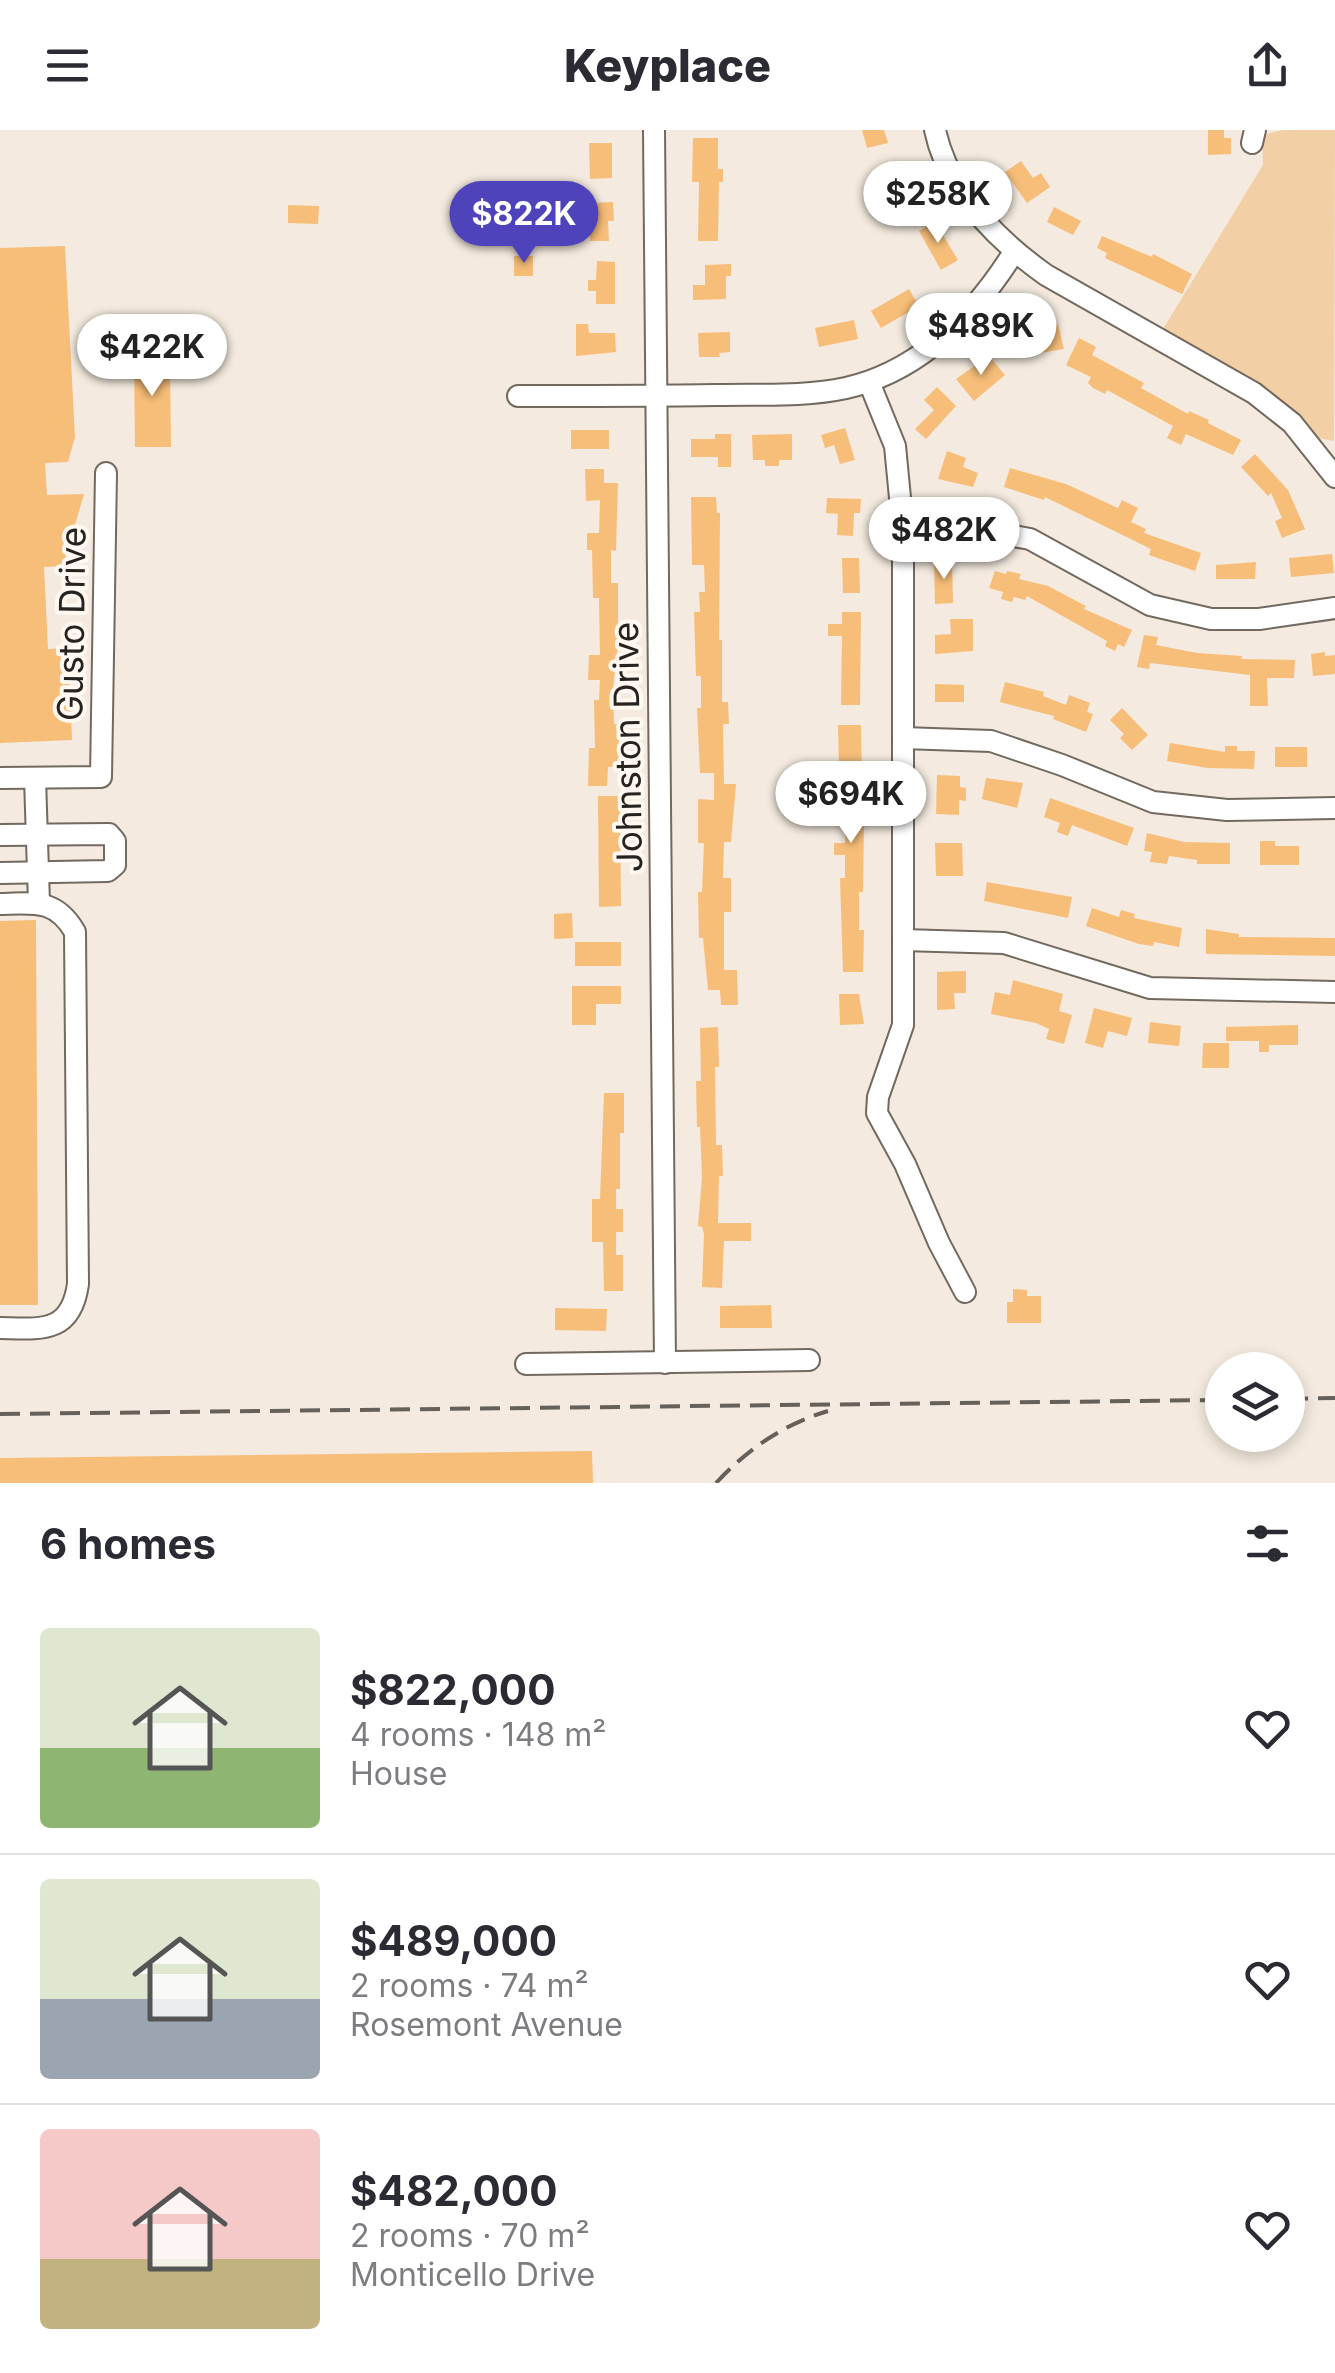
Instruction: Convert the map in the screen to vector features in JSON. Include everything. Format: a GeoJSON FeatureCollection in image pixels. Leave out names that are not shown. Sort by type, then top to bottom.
{"type":"FeatureCollection","features":[{"type":"Feature","properties":{"kind":"street","name":"Johnston Drive"},"geometry":{"type":"LineString","coordinates":[[654,130],[665,1363]]}},
{"type":"Feature","properties":{"kind":"street"},"geometry":{"type":"LineString","coordinates":[[936,130],[956,182],[1014,252],[1254,393],[1329,453],[1335,477]]}},
{"type":"Feature","properties":{"kind":"street"},"geometry":{"type":"LineString","coordinates":[[518,396],[814,393],[869,382],[896,370],[950,332],[993,284],[1014,252]]}},
{"type":"Feature","properties":{"kind":"street"},"geometry":{"type":"LineString","coordinates":[[869,382],[895,446],[903,528],[903,1025],[876,1113],[966,1292]]}},
{"type":"Feature","properties":{"kind":"street","name":"Gusto Drive"},"geometry":{"type":"LineString","coordinates":[[36,778],[101,777],[106,473]]}},
{"type":"Feature","properties":{"kind":"street"},"geometry":{"type":"LineString","coordinates":[[903,528],[959,526],[1030,539],[1150,606],[1211,618],[1258,618],[1335,608]]}},
{"type":"Feature","properties":{"kind":"street"},"geometry":{"type":"LineString","coordinates":[[903,738],[990,741],[1152,802],[1227,810],[1335,808]]}},
{"type":"Feature","properties":{"kind":"street"},"geometry":{"type":"LineString","coordinates":[[0,778],[36,778],[40,903]]}},
{"type":"Feature","properties":{"kind":"street"},"geometry":{"type":"LineString","coordinates":[[0,835],[109,834],[116,841],[116,865],[112,870],[0,873]]}},
{"type":"Feature","properties":{"kind":"street"},"geometry":{"type":"LineString","coordinates":[[0,904],[40,903],[64,913],[75,932],[78,1284],[76,1301],[63,1321],[43,1329],[0,1328]]}},
{"type":"Feature","properties":{"kind":"street"},"geometry":{"type":"LineString","coordinates":[[903,940],[1004,942],[1150,988],[1335,992]]}},
{"type":"Feature","properties":{"kind":"street"},"geometry":{"type":"LineString","coordinates":[[526,1364],[809,1360]]}},
{"type":"Feature","properties":{"kind":"shaded area"},"geometry":{"type":"Polygon","coordinates":[[[1283,130],[1335,130],[1334,441],[1318,438],[1265,391],[1163,329],[1263,165],[1262,135],[1283,130]]]}},
{"type":"Feature","properties":{"kind":"building"},"geometry":{"type":"Polygon","coordinates":[[[862,130],[884,130],[888,143],[867,148],[862,130]]]}},
{"type":"Feature","properties":{"kind":"building"},"geometry":{"type":"Polygon","coordinates":[[[1208,130],[1224,130],[1224,138],[1231,138],[1231,154],[1208,155],[1208,130]]]}},
{"type":"Feature","properties":{"kind":"building"},"geometry":{"type":"Polygon","coordinates":[[[693,138],[718,138],[718,169],[723,169],[723,182],[719,182],[718,241],[698,241],[699,182],[692,182],[693,138]]]}},
{"type":"Feature","properties":{"kind":"building"},"geometry":{"type":"Polygon","coordinates":[[[589,143],[612,143],[612,178],[590,179],[589,143]]]}},
{"type":"Feature","properties":{"kind":"building"},"geometry":{"type":"Polygon","coordinates":[[[1021,161],[1033,178],[1041,173],[1050,187],[1027,203],[1005,172],[1021,161]]]}},
{"type":"Feature","properties":{"kind":"building"},"geometry":{"type":"Polygon","coordinates":[[[515,194],[527,194],[529,232],[514,232],[515,194]]]}},
{"type":"Feature","properties":{"kind":"building"},"geometry":{"type":"Polygon","coordinates":[[[613,202],[614,221],[608,221],[609,241],[590,241],[590,203],[613,202]]]}},
{"type":"Feature","properties":{"kind":"building"},"geometry":{"type":"Polygon","coordinates":[[[288,205],[319,206],[318,224],[288,223],[288,205]]]}},
{"type":"Feature","properties":{"kind":"building"},"geometry":{"type":"Polygon","coordinates":[[[1054,207],[1081,221],[1073,235],[1047,222],[1054,207]]]}},
{"type":"Feature","properties":{"kind":"building"},"geometry":{"type":"Polygon","coordinates":[[[935,222],[958,260],[941,270],[919,231],[935,222]]]}},
{"type":"Feature","properties":{"kind":"building"},"geometry":{"type":"Polygon","coordinates":[[[1102,236],[1152,257],[1153,254],[1192,274],[1182,294],[1105,258],[1107,253],[1097,248],[1102,236]]]}},
{"type":"Feature","properties":{"kind":"building"},"geometry":{"type":"Polygon","coordinates":[[[65,246],[75,437],[68,462],[45,463],[47,495],[84,494],[63,566],[44,567],[48,649],[68,648],[72,740],[0,743],[0,248],[65,246]]]}},
{"type":"Feature","properties":{"kind":"building"},"geometry":{"type":"Polygon","coordinates":[[[514,256],[533,256],[533,276],[514,276],[514,256]]]}},
{"type":"Feature","properties":{"kind":"building"},"geometry":{"type":"Polygon","coordinates":[[[597,261],[615,262],[615,304],[596,304],[596,291],[588,291],[588,280],[596,280],[597,261]]]}},
{"type":"Feature","properties":{"kind":"building"},"geometry":{"type":"Polygon","coordinates":[[[731,264],[731,276],[726,276],[726,299],[693,300],[693,285],[705,285],[705,265],[731,264]]]}},
{"type":"Feature","properties":{"kind":"building"},"geometry":{"type":"Polygon","coordinates":[[[909,289],[919,306],[881,328],[871,311],[909,289]]]}},
{"type":"Feature","properties":{"kind":"building"},"geometry":{"type":"Polygon","coordinates":[[[1022,315],[1025,331],[1058,324],[1064,349],[1014,357],[1006,318],[1022,315]]]}},
{"type":"Feature","properties":{"kind":"building"},"geometry":{"type":"Polygon","coordinates":[[[854,320],[858,339],[819,347],[815,328],[854,320]]]}},
{"type":"Feature","properties":{"kind":"building"},"geometry":{"type":"Polygon","coordinates":[[[576,324],[588,324],[589,333],[615,333],[616,352],[576,356],[576,324]]]}},
{"type":"Feature","properties":{"kind":"building"},"geometry":{"type":"Polygon","coordinates":[[[730,332],[730,352],[719,353],[720,357],[699,357],[698,333],[730,332]]]}},
{"type":"Feature","properties":{"kind":"building"},"geometry":{"type":"Polygon","coordinates":[[[1079,338],[1096,347],[1092,355],[1144,383],[1141,388],[1241,440],[1233,455],[1186,434],[1181,445],[1167,438],[1173,426],[1107,390],[1105,394],[1093,388],[1088,383],[1091,377],[1066,365],[1079,338]]]}},
{"type":"Feature","properties":{"kind":"building"},"geometry":{"type":"Polygon","coordinates":[[[156,340],[157,364],[170,364],[171,447],[135,447],[134,364],[139,364],[138,341],[156,340]]]}},
{"type":"Feature","properties":{"kind":"building"},"geometry":{"type":"Polygon","coordinates":[[[989,356],[1005,375],[974,401],[956,379],[989,356]]]}},
{"type":"Feature","properties":{"kind":"building"},"geometry":{"type":"Polygon","coordinates":[[[937,387],[956,406],[926,439],[915,429],[934,410],[924,400],[937,387]]]}},
{"type":"Feature","properties":{"kind":"building"},"geometry":{"type":"Polygon","coordinates":[[[845,428],[855,460],[840,464],[834,445],[825,448],[821,435],[845,428]]]}},
{"type":"Feature","properties":{"kind":"building"},"geometry":{"type":"Polygon","coordinates":[[[571,430],[609,430],[609,449],[571,449],[571,430]]]}},
{"type":"Feature","properties":{"kind":"building"},"geometry":{"type":"Polygon","coordinates":[[[715,434],[731,434],[731,467],[718,467],[718,457],[691,457],[691,439],[715,439],[715,434]]]}},
{"type":"Feature","properties":{"kind":"building"},"geometry":{"type":"Polygon","coordinates":[[[792,434],[792,460],[779,460],[779,466],[765,466],[765,460],[753,460],[752,435],[792,434]]]}},
{"type":"Feature","properties":{"kind":"building"},"geometry":{"type":"Polygon","coordinates":[[[947,451],[966,458],[963,467],[978,473],[973,487],[938,479],[947,451]]]}},
{"type":"Feature","properties":{"kind":"building"},"geometry":{"type":"Polygon","coordinates":[[[1255,454],[1288,490],[1305,529],[1282,538],[1275,521],[1282,518],[1271,493],[1268,496],[1241,467],[1255,454]]]}},
{"type":"Feature","properties":{"kind":"building"},"geometry":{"type":"Polygon","coordinates":[[[1010,468],[1066,484],[1118,508],[1122,500],[1138,508],[1131,522],[1146,529],[1144,533],[1201,553],[1195,571],[1149,555],[1151,549],[1045,497],[1044,500],[1004,487],[1010,468]]]}},
{"type":"Feature","properties":{"kind":"building"},"geometry":{"type":"Polygon","coordinates":[[[585,469],[604,469],[604,483],[618,483],[611,583],[618,583],[613,689],[614,724],[619,724],[619,767],[608,767],[607,786],[588,786],[589,748],[595,748],[594,700],[599,700],[600,680],[588,680],[589,655],[600,655],[599,598],[593,598],[592,550],[587,550],[587,533],[599,533],[600,500],[586,501],[585,469]]]}},
{"type":"Feature","properties":{"kind":"building"},"geometry":{"type":"Polygon","coordinates":[[[691,497],[716,497],[720,513],[719,640],[722,702],[728,702],[729,724],[723,724],[724,784],[736,784],[731,842],[724,842],[723,878],[731,878],[731,912],[724,912],[724,970],[737,970],[738,1005],[721,1005],[720,990],[708,990],[703,938],[699,938],[698,892],[702,892],[704,843],[698,843],[698,799],[714,800],[714,773],[700,773],[697,708],[701,708],[701,676],[696,676],[694,612],[700,612],[699,592],[705,592],[704,565],[692,565],[691,497]]]}},
{"type":"Feature","properties":{"kind":"building"},"geometry":{"type":"Polygon","coordinates":[[[827,498],[861,499],[860,513],[854,513],[853,536],[837,535],[838,514],[826,513],[827,498]]]}},
{"type":"Feature","properties":{"kind":"building"},"geometry":{"type":"Polygon","coordinates":[[[1332,554],[1334,573],[1291,577],[1289,558],[1332,554]]]}},
{"type":"Feature","properties":{"kind":"building"},"geometry":{"type":"Polygon","coordinates":[[[842,558],[859,558],[860,593],[843,593],[842,558]]]}},
{"type":"Feature","properties":{"kind":"building"},"geometry":{"type":"Polygon","coordinates":[[[952,559],[953,603],[935,604],[934,560],[952,559]]]}},
{"type":"Feature","properties":{"kind":"building"},"geometry":{"type":"Polygon","coordinates":[[[1256,562],[1255,579],[1216,579],[1216,565],[1256,562]]]}},
{"type":"Feature","properties":{"kind":"building"},"geometry":{"type":"Polygon","coordinates":[[[995,571],[1021,574],[1019,579],[1048,586],[1086,606],[1084,609],[1132,630],[1124,647],[1118,644],[1115,651],[1105,646],[1107,641],[1027,596],[1025,600],[1014,597],[1012,602],[1001,599],[1003,592],[989,588],[995,571]]]}},
{"type":"Feature","properties":{"kind":"building"},"geometry":{"type":"Polygon","coordinates":[[[842,612],[861,612],[860,705],[841,705],[842,636],[828,636],[828,624],[842,624],[842,612]]]}},
{"type":"Feature","properties":{"kind":"building"},"geometry":{"type":"Polygon","coordinates":[[[950,619],[973,619],[973,651],[935,654],[935,635],[951,634],[950,619]]]}},
{"type":"Feature","properties":{"kind":"building"},"geometry":{"type":"Polygon","coordinates":[[[1144,635],[1158,637],[1156,645],[1197,653],[1295,660],[1294,678],[1267,678],[1268,706],[1250,706],[1250,675],[1150,663],[1149,669],[1137,667],[1144,635]]]}},
{"type":"Feature","properties":{"kind":"building"},"geometry":{"type":"Polygon","coordinates":[[[1325,652],[1325,656],[1335,655],[1335,674],[1313,676],[1311,654],[1325,652]]]}},
{"type":"Feature","properties":{"kind":"building"},"geometry":{"type":"Polygon","coordinates":[[[1005,682],[1044,692],[1043,696],[1066,705],[1069,695],[1090,703],[1087,712],[1093,714],[1086,732],[1053,719],[1054,716],[1000,702],[1005,682]]]}},
{"type":"Feature","properties":{"kind":"building"},"geometry":{"type":"Polygon","coordinates":[[[935,684],[964,685],[964,702],[935,702],[935,684]]]}},
{"type":"Feature","properties":{"kind":"building"},"geometry":{"type":"Polygon","coordinates":[[[1122,708],[1148,735],[1132,750],[1120,738],[1124,734],[1110,720],[1122,708]]]}},
{"type":"Feature","properties":{"kind":"building"},"geometry":{"type":"Polygon","coordinates":[[[838,725],[861,725],[858,824],[864,824],[863,892],[859,892],[859,930],[864,930],[863,972],[843,972],[840,878],[845,878],[845,855],[834,855],[834,843],[845,843],[845,812],[840,812],[838,725]]]}},
{"type":"Feature","properties":{"kind":"building"},"geometry":{"type":"Polygon","coordinates":[[[1170,743],[1225,752],[1225,746],[1255,751],[1254,769],[1208,768],[1167,761],[1170,743]]]}},
{"type":"Feature","properties":{"kind":"building"},"geometry":{"type":"Polygon","coordinates":[[[1275,747],[1307,747],[1307,767],[1275,767],[1275,747]]]}},
{"type":"Feature","properties":{"kind":"building"},"geometry":{"type":"Polygon","coordinates":[[[937,775],[960,776],[960,787],[966,788],[966,801],[959,800],[959,815],[936,814],[937,775]]]}},
{"type":"Feature","properties":{"kind":"building"},"geometry":{"type":"Polygon","coordinates":[[[986,778],[1023,783],[1017,808],[982,799],[986,778]]]}},
{"type":"Feature","properties":{"kind":"building"},"geometry":{"type":"Polygon","coordinates":[[[598,796],[620,796],[621,906],[599,907],[598,796]]]}},
{"type":"Feature","properties":{"kind":"building"},"geometry":{"type":"Polygon","coordinates":[[[1050,798],[1134,828],[1127,846],[1072,825],[1068,836],[1057,832],[1060,823],[1044,817],[1050,798]]]}},
{"type":"Feature","properties":{"kind":"building"},"geometry":{"type":"Polygon","coordinates":[[[1147,833],[1184,842],[1230,843],[1230,864],[1197,864],[1197,860],[1169,856],[1167,864],[1150,862],[1152,852],[1144,851],[1147,833]]]}},
{"type":"Feature","properties":{"kind":"building"},"geometry":{"type":"Polygon","coordinates":[[[1260,841],[1275,841],[1275,846],[1299,846],[1299,865],[1260,865],[1260,841]]]}},
{"type":"Feature","properties":{"kind":"building"},"geometry":{"type":"Polygon","coordinates":[[[935,843],[962,843],[963,876],[936,876],[935,843]]]}},
{"type":"Feature","properties":{"kind":"building"},"geometry":{"type":"Polygon","coordinates":[[[987,882],[1072,897],[1068,918],[984,901],[987,882]]]}},
{"type":"Feature","properties":{"kind":"building"},"geometry":{"type":"Polygon","coordinates":[[[1092,908],[1119,917],[1121,910],[1135,914],[1134,918],[1182,928],[1179,947],[1154,942],[1153,946],[1139,944],[1086,926],[1092,908]]]}},
{"type":"Feature","properties":{"kind":"building"},"geometry":{"type":"Polygon","coordinates":[[[572,913],[573,938],[554,939],[554,914],[572,913]]]}},
{"type":"Feature","properties":{"kind":"building"},"geometry":{"type":"Polygon","coordinates":[[[36,920],[38,1305],[0,1305],[0,921],[36,920]]]}},
{"type":"Feature","properties":{"kind":"building"},"geometry":{"type":"Polygon","coordinates":[[[1206,929],[1239,937],[1335,938],[1335,956],[1206,954],[1206,929]]]}},
{"type":"Feature","properties":{"kind":"building"},"geometry":{"type":"Polygon","coordinates":[[[575,942],[621,942],[621,966],[575,966],[575,942]]]}},
{"type":"Feature","properties":{"kind":"building"},"geometry":{"type":"Polygon","coordinates":[[[966,971],[966,993],[954,993],[955,1009],[937,1010],[937,972],[966,971]]]}},
{"type":"Feature","properties":{"kind":"building"},"geometry":{"type":"Polygon","coordinates":[[[1013,980],[1063,994],[1059,1011],[1072,1015],[1064,1044],[1046,1039],[1049,1029],[1036,1023],[991,1014],[995,992],[1010,995],[1013,980]]]}},
{"type":"Feature","properties":{"kind":"building"},"geometry":{"type":"Polygon","coordinates":[[[572,986],[621,986],[621,1004],[596,1004],[596,1025],[572,1025],[572,986]]]}},
{"type":"Feature","properties":{"kind":"building"},"geometry":{"type":"Polygon","coordinates":[[[839,994],[859,994],[864,1024],[840,1025],[839,994]]]}},
{"type":"Feature","properties":{"kind":"building"},"geometry":{"type":"Polygon","coordinates":[[[1094,1008],[1132,1018],[1127,1036],[1108,1031],[1103,1048],[1085,1043],[1094,1008]]]}},
{"type":"Feature","properties":{"kind":"building"},"geometry":{"type":"Polygon","coordinates":[[[1150,1022],[1181,1026],[1179,1046],[1148,1043],[1150,1022]]]}},
{"type":"Feature","properties":{"kind":"building"},"geometry":{"type":"Polygon","coordinates":[[[1298,1025],[1298,1045],[1269,1045],[1269,1052],[1259,1052],[1259,1041],[1226,1041],[1226,1027],[1298,1025]]]}},
{"type":"Feature","properties":{"kind":"building"},"geometry":{"type":"Polygon","coordinates":[[[718,1027],[716,1145],[722,1145],[723,1176],[719,1176],[718,1223],[751,1223],[751,1241],[724,1241],[722,1288],[702,1287],[704,1234],[698,1226],[702,1177],[696,1081],[701,1081],[700,1028],[718,1027]]]}},
{"type":"Feature","properties":{"kind":"building"},"geometry":{"type":"Polygon","coordinates":[[[1203,1043],[1229,1043],[1229,1068],[1202,1068],[1203,1043]]]}},
{"type":"Feature","properties":{"kind":"building"},"geometry":{"type":"Polygon","coordinates":[[[604,1093],[624,1093],[620,1189],[616,1189],[616,1209],[623,1209],[623,1232],[616,1232],[616,1255],[623,1255],[623,1291],[604,1291],[603,1242],[592,1242],[592,1199],[600,1199],[604,1093]]]}},
{"type":"Feature","properties":{"kind":"building"},"geometry":{"type":"Polygon","coordinates":[[[1013,1289],[1027,1290],[1027,1296],[1041,1296],[1041,1323],[1007,1323],[1007,1302],[1013,1302],[1013,1289]]]}},
{"type":"Feature","properties":{"kind":"building"},"geometry":{"type":"Polygon","coordinates":[[[771,1305],[772,1328],[720,1328],[720,1306],[771,1305]]]}},
{"type":"Feature","properties":{"kind":"building"},"geometry":{"type":"Polygon","coordinates":[[[555,1308],[607,1309],[606,1331],[555,1330],[555,1308]]]}},
{"type":"Feature","properties":{"kind":"building"},"geometry":{"type":"Polygon","coordinates":[[[592,1451],[593,1483],[0,1483],[0,1458],[592,1451]]]}},
{"type":"Feature","properties":{"kind":"railway"},"geometry":{"type":"LineString","coordinates":[[1305,1399],[1335,1398]]}},
{"type":"Feature","properties":{"kind":"railway"},"geometry":{"type":"LineString","coordinates":[[0,1414],[1205,1400]]}},
{"type":"Feature","properties":{"kind":"railway"},"geometry":{"type":"LineString","coordinates":[[716,1483],[767,1440],[828,1411]]}}]}
